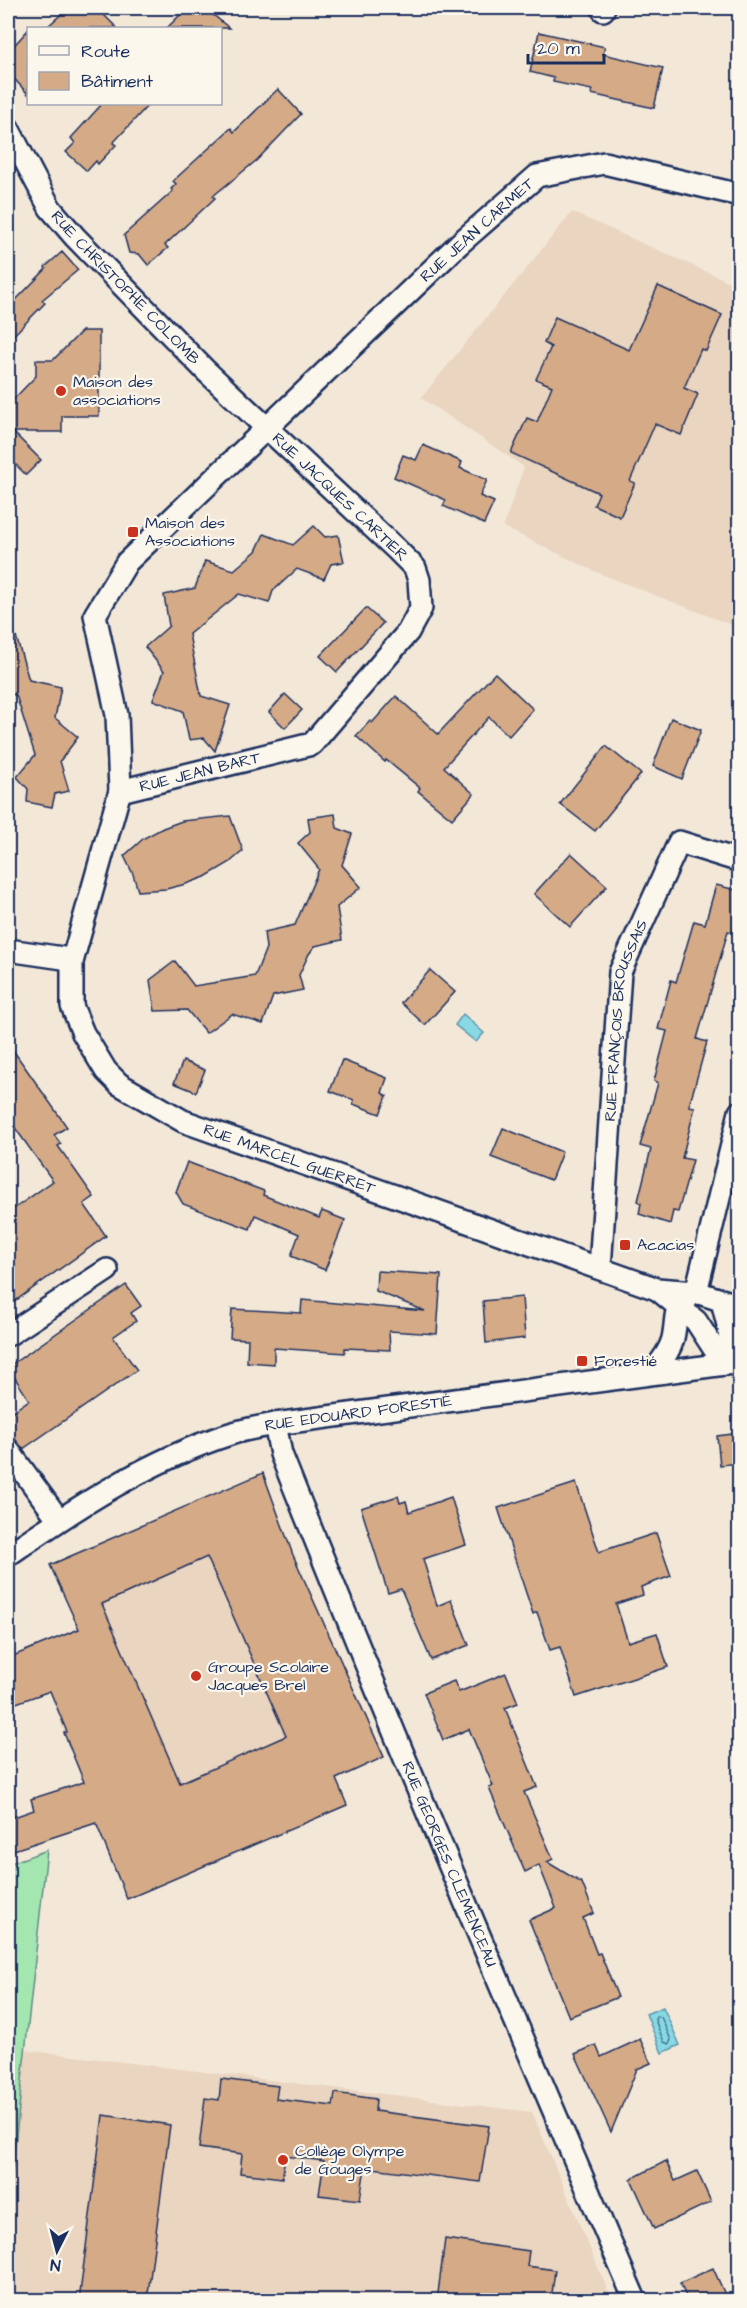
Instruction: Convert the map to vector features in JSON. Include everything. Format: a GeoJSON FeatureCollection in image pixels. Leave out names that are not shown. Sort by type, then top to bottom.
{"type":"FeatureCollection","features":[{"type":"Feature","properties":{"kind":"street","name":"RUE CHRISTOPHE COLOMB"},"geometry":{"type":"LineString","coordinates":[[8,128],[50,208],[206,371],[268,429]]}},
{"type":"Feature","properties":{"kind":"street","name":"RUE JEAN CARMET"},"geometry":{"type":"LineString","coordinates":[[268,429],[459,244],[537,176],[604,163],[740,195]]}},
{"type":"Feature","properties":{"kind":"street","name":"RUE JACQUES CARTIER"},"geometry":{"type":"LineString","coordinates":[[120,791],[117,715],[95,615],[128,562],[268,429],[396,549],[415,568],[419,580],[421,608],[408,632],[312,744]]}},
{"type":"Feature","properties":{"kind":"street","name":"RUE JEAN BART"},"geometry":{"type":"LineString","coordinates":[[72,962],[120,791],[312,744]]}},
{"type":"Feature","properties":{"kind":"street","name":"RUE FRANÇOIS BROUSSAIS"},"geometry":{"type":"LineString","coordinates":[[600,1268],[620,972],[679,842],[740,861]]}},
{"type":"Feature","properties":{"kind":"street"},"geometry":{"type":"LineString","coordinates":[[8,950],[63,958],[72,962]]}},
{"type":"Feature","properties":{"kind":"street","name":"RUE MARCEL GUERRET"},"geometry":{"type":"LineString","coordinates":[[72,962],[72,1006],[83,1034],[106,1071],[119,1084],[174,1116],[195,1125],[688,1299],[730,1304],[729,1329],[732,1364]]}},
{"type":"Feature","properties":{"kind":"street"},"geometry":{"type":"LineString","coordinates":[[664,1372],[662,1360],[670,1349],[674,1334],[674,1316],[688,1299],[740,1112]]}},
{"type":"Feature","properties":{"kind":"street"},"geometry":{"type":"LineString","coordinates":[[8,1335],[108,1270]]}},
{"type":"Feature","properties":{"kind":"street"},"geometry":{"type":"LineString","coordinates":[[688,1299],[696,1321],[732,1364]]}},
{"type":"Feature","properties":{"kind":"street","name":"RUE EDOUARD FORESTIÉ"},"geometry":{"type":"LineString","coordinates":[[8,1555],[58,1520],[167,1458],[232,1433],[275,1424],[732,1364]]}},
{"type":"Feature","properties":{"kind":"street","name":"RUE GEORGES CLEMENCEAU"},"geometry":{"type":"LineString","coordinates":[[275,1424],[281,1454],[354,1638],[635,2301]]}},
{"type":"Feature","properties":{"kind":"street"},"geometry":{"type":"LineString","coordinates":[[8,1450],[58,1520]]}},
{"type":"Feature","properties":{"kind":"shaded area"},"geometry":{"type":"Polygon","coordinates":[[[572,212],[739,286],[739,628],[596,572],[503,527],[524,467],[421,398],[572,212]]]}},
{"type":"Feature","properties":{"kind":"shaded area","name":"Groupe Scolaire Jacques Brel"},"geometry":{"type":"Polygon","coordinates":[[[263,1473],[293,1555],[384,1757],[337,1779],[347,1805],[127,1899],[64,1733],[55,1703],[32,1649],[78,1630],[50,1565],[263,1473]]]}},
{"type":"Feature","properties":{"kind":"shaded area","name":"Collège Olympe de Gouges"},"geometry":{"type":"Polygon","coordinates":[[[25,2050],[532,2112],[612,2300],[8,2300],[8,2209],[25,2050]]]}},
{"type":"Feature","properties":{"kind":"green space"},"geometry":{"type":"Polygon","coordinates":[[[47,1850],[8,2209],[8,1864],[47,1850]]]}},
{"type":"Feature","properties":{"kind":"water"},"geometry":{"type":"Polygon","coordinates":[[[463,1014],[484,1033],[476,1042],[455,1025],[463,1014]]]}},
{"type":"Feature","properties":{"kind":"water"},"geometry":{"type":"Polygon","coordinates":[[[663,2007],[680,2045],[662,2053],[646,2014],[663,2007]]]}},
{"type":"Feature","properties":{"kind":"building"},"geometry":{"type":"Polygon","coordinates":[[[68,8],[97,8],[116,27],[47,27],[68,8]]]}},
{"type":"Feature","properties":{"kind":"building"},"geometry":{"type":"Polygon","coordinates":[[[187,8],[205,8],[229,28],[222,27],[168,27],[187,8]]]}},
{"type":"Feature","properties":{"kind":"building"},"geometry":{"type":"Polygon","coordinates":[[[27,31],[27,93],[8,72],[8,52],[27,31]]]}},
{"type":"Feature","properties":{"kind":"building"},"geometry":{"type":"Polygon","coordinates":[[[539,32],[605,47],[603,54],[663,68],[654,108],[591,94],[592,90],[553,82],[554,78],[530,72],[539,32]]]}},
{"type":"Feature","properties":{"kind":"building"},"geometry":{"type":"Polygon","coordinates":[[[278,89],[301,114],[257,160],[213,196],[215,198],[165,245],[168,248],[148,265],[139,254],[129,253],[124,235],[173,191],[171,189],[176,184],[173,181],[231,128],[234,132],[278,89]]]}},
{"type":"Feature","properties":{"kind":"building"},"geometry":{"type":"Polygon","coordinates":[[[101,105],[148,105],[113,143],[116,145],[98,164],[96,161],[87,171],[66,152],[75,143],[71,138],[101,105]]]}},
{"type":"Feature","properties":{"kind":"building"},"geometry":{"type":"Polygon","coordinates":[[[62,252],[78,270],[42,300],[45,303],[8,341],[8,308],[46,269],[45,267],[62,252]]]}},
{"type":"Feature","properties":{"kind":"building"},"geometry":{"type":"Polygon","coordinates":[[[658,286],[722,315],[706,351],[701,349],[684,388],[698,394],[681,435],[655,424],[630,481],[635,483],[620,517],[594,505],[599,493],[511,453],[527,418],[537,422],[552,386],[536,379],[551,347],[544,343],[555,317],[629,350],[658,286]]]}},
{"type":"Feature","properties":{"kind":"building","name":"Maison des associations"},"geometry":{"type":"Polygon","coordinates":[[[82,331],[99,331],[99,416],[62,416],[62,432],[13,432],[41,460],[26,475],[8,457],[8,405],[36,376],[36,360],[53,360],[82,331]]]}},
{"type":"Feature","properties":{"kind":"building"},"geometry":{"type":"Polygon","coordinates":[[[423,445],[462,462],[460,468],[487,480],[480,496],[494,502],[484,524],[443,506],[446,500],[394,477],[403,455],[416,460],[423,445]]]}},
{"type":"Feature","properties":{"kind":"building"},"geometry":{"type":"Polygon","coordinates":[[[314,526],[325,537],[338,535],[344,562],[331,564],[324,579],[297,569],[273,591],[269,603],[239,594],[189,634],[201,696],[230,705],[215,751],[204,738],[189,740],[183,711],[153,700],[164,671],[145,647],[169,626],[164,595],[195,588],[205,561],[234,570],[256,551],[264,534],[293,545],[314,526]]]}},
{"type":"Feature","properties":{"kind":"building"},"geometry":{"type":"Polygon","coordinates":[[[366,608],[383,623],[337,672],[320,656],[366,608]]]}},
{"type":"Feature","properties":{"kind":"building"},"geometry":{"type":"Polygon","coordinates":[[[8,626],[13,626],[29,680],[61,687],[55,718],[78,737],[60,761],[69,791],[55,794],[52,807],[27,802],[28,789],[17,777],[35,755],[16,695],[8,694],[8,626]]]}},
{"type":"Feature","properties":{"kind":"building"},"geometry":{"type":"Polygon","coordinates":[[[495,673],[533,709],[509,736],[489,717],[444,767],[474,794],[452,819],[418,791],[420,788],[386,760],[385,762],[356,736],[370,721],[372,723],[396,696],[438,734],[495,673]]]}},
{"type":"Feature","properties":{"kind":"building"},"geometry":{"type":"Polygon","coordinates":[[[285,694],[302,710],[285,728],[269,712],[285,694]]]}},
{"type":"Feature","properties":{"kind":"building"},"geometry":{"type":"Polygon","coordinates":[[[671,718],[701,730],[682,779],[653,766],[671,718]]]}},
{"type":"Feature","properties":{"kind":"building"},"geometry":{"type":"Polygon","coordinates":[[[606,746],[641,774],[595,831],[560,804],[606,746]]]}},
{"type":"Feature","properties":{"kind":"building"},"geometry":{"type":"Polygon","coordinates":[[[335,814],[337,828],[352,834],[342,865],[361,887],[337,907],[342,940],[315,946],[309,954],[299,975],[303,990],[273,996],[263,1024],[232,1014],[206,1033],[187,1010],[155,1011],[150,980],[175,961],[194,986],[255,976],[266,948],[264,932],[295,925],[319,869],[298,843],[310,832],[308,818],[335,814]]]}},
{"type":"Feature","properties":{"kind":"building"},"geometry":{"type":"Polygon","coordinates":[[[230,816],[243,851],[229,863],[205,877],[186,884],[166,889],[138,891],[124,856],[144,838],[182,821],[230,816]]]}},
{"type":"Feature","properties":{"kind":"building"},"geometry":{"type":"Polygon","coordinates":[[[571,853],[607,886],[570,927],[534,894],[571,853]]]}},
{"type":"Feature","properties":{"kind":"building"},"geometry":{"type":"Polygon","coordinates":[[[716,885],[740,891],[740,921],[736,920],[733,932],[728,931],[697,1039],[707,1042],[689,1106],[695,1107],[682,1158],[693,1160],[678,1212],[673,1211],[670,1224],[639,1214],[641,1203],[638,1201],[651,1149],[640,1146],[658,1083],[654,1081],[667,1031],[658,1029],[671,980],[676,982],[694,921],[705,924],[716,885]]]}},
{"type":"Feature","properties":{"kind":"building"},"geometry":{"type":"Polygon","coordinates":[[[430,970],[455,992],[425,1025],[401,1003],[430,970]]]}},
{"type":"Feature","properties":{"kind":"building"},"geometry":{"type":"Polygon","coordinates":[[[8,1043],[67,1127],[54,1135],[61,1144],[58,1146],[94,1197],[84,1204],[106,1236],[8,1306],[8,1213],[53,1181],[8,1118],[8,1043]]]}},
{"type":"Feature","properties":{"kind":"building"},"geometry":{"type":"Polygon","coordinates":[[[342,1060],[387,1078],[382,1093],[387,1096],[380,1114],[353,1104],[354,1100],[330,1091],[342,1060]]]}},
{"type":"Feature","properties":{"kind":"building"},"geometry":{"type":"Polygon","coordinates":[[[183,1061],[205,1070],[196,1092],[174,1083],[183,1061]]]}},
{"type":"Feature","properties":{"kind":"building"},"geometry":{"type":"Polygon","coordinates":[[[503,1128],[562,1152],[551,1180],[491,1157],[503,1128]]]}},
{"type":"Feature","properties":{"kind":"building"},"geometry":{"type":"Polygon","coordinates":[[[187,1162],[264,1191],[263,1195],[319,1218],[322,1211],[345,1220],[325,1270],[291,1256],[299,1234],[255,1215],[250,1229],[183,1204],[176,1192],[187,1162]]]}},
{"type":"Feature","properties":{"kind":"building"},"geometry":{"type":"Polygon","coordinates":[[[377,1271],[441,1275],[437,1334],[389,1331],[390,1350],[345,1348],[345,1353],[274,1348],[274,1364],[247,1362],[248,1339],[230,1338],[232,1309],[301,1313],[302,1300],[425,1311],[376,1291],[377,1271]]]}},
{"type":"Feature","properties":{"kind":"building"},"geometry":{"type":"Polygon","coordinates":[[[126,1285],[141,1306],[131,1313],[136,1321],[113,1337],[137,1370],[23,1449],[8,1430],[8,1415],[29,1400],[8,1367],[126,1285]]]}},
{"type":"Feature","properties":{"kind":"building"},"geometry":{"type":"Polygon","coordinates":[[[522,1297],[525,1338],[486,1343],[483,1301],[522,1297]]]}},
{"type":"Feature","properties":{"kind":"building"},"geometry":{"type":"Polygon","coordinates":[[[740,1433],[740,1463],[720,1465],[717,1436],[740,1433]]]}},
{"type":"Feature","properties":{"kind":"building","name":"Groupe Scolaire Jacques Brel"},"geometry":{"type":"Polygon","coordinates":[[[263,1473],[293,1555],[384,1757],[336,1779],[347,1805],[127,1899],[96,1823],[8,1852],[8,1819],[34,1810],[31,1799],[84,1782],[50,1691],[8,1706],[8,1658],[79,1629],[50,1565],[263,1473]],[[207,1557],[102,1604],[180,1783],[286,1736],[207,1557]]]}},
{"type":"Feature","properties":{"kind":"building"},"geometry":{"type":"Polygon","coordinates":[[[576,1483],[599,1552],[656,1533],[671,1576],[641,1587],[643,1595],[616,1604],[628,1642],[657,1633],[668,1667],[576,1697],[560,1647],[550,1650],[537,1612],[533,1614],[498,1508],[576,1483]]]}},
{"type":"Feature","properties":{"kind":"building"},"geometry":{"type":"Polygon","coordinates":[[[398,1496],[400,1503],[406,1501],[409,1512],[451,1497],[466,1545],[423,1559],[437,1606],[451,1600],[469,1645],[431,1660],[401,1589],[388,1593],[361,1508],[398,1496]]]}},
{"type":"Feature","properties":{"kind":"building"},"geometry":{"type":"Polygon","coordinates":[[[506,1673],[518,1703],[505,1708],[537,1787],[524,1792],[553,1859],[547,1862],[582,1883],[594,1913],[583,1918],[618,1997],[569,2017],[529,1920],[556,1908],[539,1865],[525,1872],[489,1788],[493,1786],[469,1729],[443,1740],[424,1693],[454,1681],[459,1692],[506,1673]]]}},
{"type":"Feature","properties":{"kind":"building"},"geometry":{"type":"Polygon","coordinates":[[[640,2039],[651,2063],[637,2069],[611,2132],[575,2054],[596,2045],[601,2057],[640,2039]]]}},
{"type":"Feature","properties":{"kind":"building"},"geometry":{"type":"Polygon","coordinates":[[[221,2079],[278,2086],[276,2099],[333,2106],[335,2093],[376,2099],[375,2111],[489,2126],[480,2182],[365,2167],[360,2200],[319,2195],[324,2161],[285,2156],[282,2178],[240,2173],[242,2154],[199,2148],[205,2098],[219,2100],[221,2079]]]}},
{"type":"Feature","properties":{"kind":"building"},"geometry":{"type":"Polygon","coordinates":[[[103,2115],[170,2125],[147,2301],[79,2301],[103,2115]]]}},
{"type":"Feature","properties":{"kind":"building"},"geometry":{"type":"Polygon","coordinates":[[[666,2161],[675,2181],[697,2171],[711,2202],[654,2229],[631,2179],[666,2161]]]}},
{"type":"Feature","properties":{"kind":"building"},"geometry":{"type":"Polygon","coordinates":[[[445,2239],[529,2251],[527,2266],[555,2270],[551,2301],[437,2301],[445,2239]]]}},
{"type":"Feature","properties":{"kind":"building"},"geometry":{"type":"Polygon","coordinates":[[[713,2268],[728,2301],[688,2301],[680,2283],[713,2268]]]}},
{"type":"Feature","properties":{"kind":"place","name":"Maison des associations"},"geometry":{"type":"Point","coordinates":[61,391]}},
{"type":"Feature","properties":{"kind":"place","name":"Maison des Associations"},"geometry":{"type":"Point","coordinates":[133,532]}},
{"type":"Feature","properties":{"kind":"place","name":"Acacias"},"geometry":{"type":"Point","coordinates":[625,1245]}},
{"type":"Feature","properties":{"kind":"place","name":"Forestié"},"geometry":{"type":"Point","coordinates":[582,1361]}},
{"type":"Feature","properties":{"kind":"place","name":"Groupe Scolaire Jacques Brel"},"geometry":{"type":"Point","coordinates":[196,1676]}},
{"type":"Feature","properties":{"kind":"place","name":"Collège Olympe de Gouges"},"geometry":{"type":"Point","coordinates":[283,2160]}}]}
